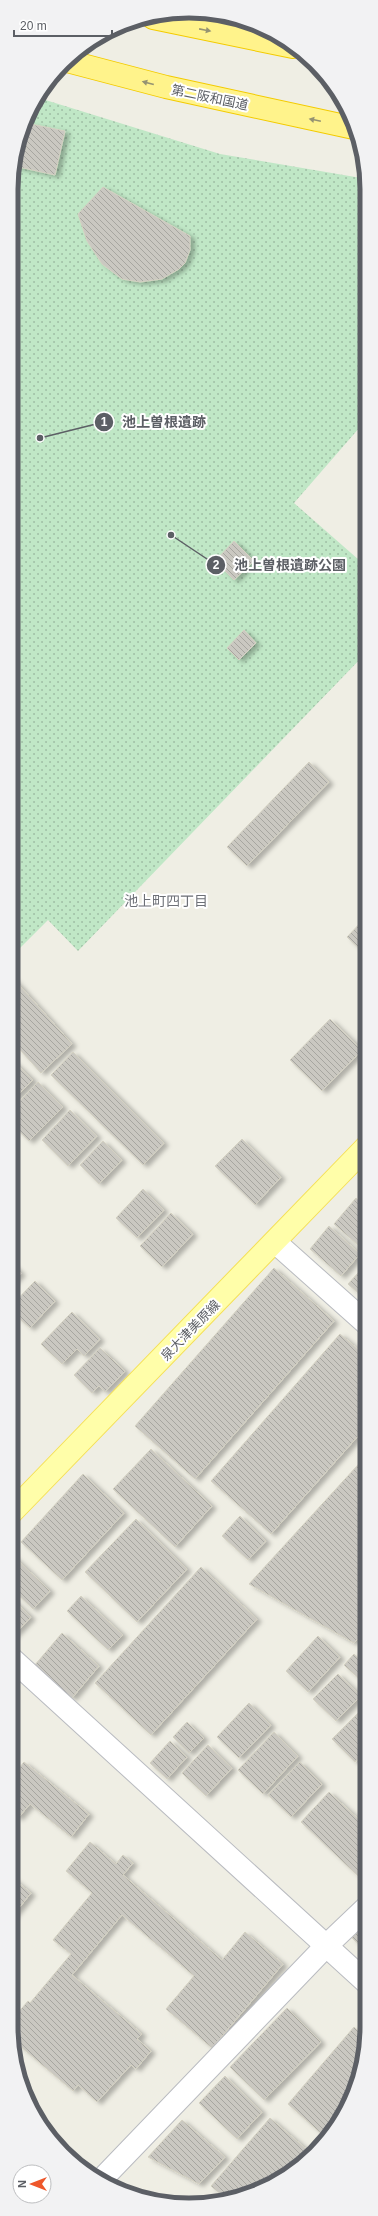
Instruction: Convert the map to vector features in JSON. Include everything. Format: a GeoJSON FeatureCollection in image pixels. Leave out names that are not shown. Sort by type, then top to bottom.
{"type":"FeatureCollection","features":[{"type":"Feature","properties":{"kind":"highway"},"geometry":{"type":"LineString","coordinates":[[162,20],[279,44]]}},
{"type":"Feature","properties":{"kind":"highway","name":"第二阪和国道"},"geometry":{"type":"LineString","coordinates":[[73,63],[166,88],[348,127]]}},
{"type":"Feature","properties":{"kind":"main road","name":"泉大津美原線"},"geometry":{"type":"LineString","coordinates":[[18,1506],[360,1153]]}},
{"type":"Feature","properties":{"kind":"street"},"geometry":{"type":"LineString","coordinates":[[275,1242],[360,1318]]}},
{"type":"Feature","properties":{"kind":"street"},"geometry":{"type":"LineString","coordinates":[[18,1664],[360,1976]]}},
{"type":"Feature","properties":{"kind":"street"},"geometry":{"type":"LineString","coordinates":[[105,2176],[326,1946],[360,1914]]}},
{"type":"Feature","properties":{"kind":"green space"},"geometry":{"type":"Polygon","coordinates":[[[43,99],[220,154],[360,178],[360,427],[294,503],[360,561],[360,659],[78,951],[48,920],[18,950],[18,178],[21,156],[27,134],[43,99]]]}},
{"type":"Feature","properties":{"kind":"building"},"geometry":{"type":"Polygon","coordinates":[[[31,124],[65,131],[55,175],[19,167],[31,124]]]}},
{"type":"Feature","properties":{"kind":"building"},"geometry":{"type":"Polygon","coordinates":[[[103,187],[190,236],[190,250],[185,263],[179,269],[162,279],[140,282],[122,279],[102,264],[87,241],[78,214],[103,187]]]}},
{"type":"Feature","properties":{"kind":"building"},"geometry":{"type":"Polygon","coordinates":[[[234,541],[254,561],[234,580],[215,561],[234,541]]]}},
{"type":"Feature","properties":{"kind":"building"},"geometry":{"type":"Polygon","coordinates":[[[244,630],[256,643],[239,660],[227,648],[244,630]]]}},
{"type":"Feature","properties":{"kind":"building"},"geometry":{"type":"Polygon","coordinates":[[[309,762],[329,782],[247,866],[227,847],[309,762]]]}},
{"type":"Feature","properties":{"kind":"building"},"geometry":{"type":"Polygon","coordinates":[[[360,923],[360,949],[347,937],[360,923]]]}},
{"type":"Feature","properties":{"kind":"building"},"geometry":{"type":"Polygon","coordinates":[[[18,984],[72,1044],[41,1073],[18,1048],[18,984]]]}},
{"type":"Feature","properties":{"kind":"building"},"geometry":{"type":"Polygon","coordinates":[[[330,1019],[360,1048],[360,1052],[322,1091],[290,1060],[330,1019]]]}},
{"type":"Feature","properties":{"kind":"building"},"geometry":{"type":"Polygon","coordinates":[[[73,1052],[164,1143],[143,1165],[51,1075],[73,1052]]]}},
{"type":"Feature","properties":{"kind":"building"},"geometry":{"type":"Polygon","coordinates":[[[18,1066],[33,1080],[18,1095],[18,1066]]]}},
{"type":"Feature","properties":{"kind":"building"},"geometry":{"type":"Polygon","coordinates":[[[38,1082],[63,1107],[29,1141],[18,1130],[18,1103],[38,1082]]]}},
{"type":"Feature","properties":{"kind":"building"},"geometry":{"type":"Polygon","coordinates":[[[70,1110],[97,1136],[68,1166],[42,1140],[70,1110]]]}},
{"type":"Feature","properties":{"kind":"building"},"geometry":{"type":"Polygon","coordinates":[[[242,1139],[281,1177],[255,1205],[215,1166],[242,1139]]]}},
{"type":"Feature","properties":{"kind":"building"},"geometry":{"type":"Polygon","coordinates":[[[103,1141],[122,1160],[99,1184],[80,1165],[103,1141]]]}},
{"type":"Feature","properties":{"kind":"building"},"geometry":{"type":"Polygon","coordinates":[[[143,1189],[164,1210],[137,1238],[116,1218],[143,1189]]]}},
{"type":"Feature","properties":{"kind":"building"},"geometry":{"type":"Polygon","coordinates":[[[356,1198],[360,1202],[360,1247],[334,1224],[356,1198]]]}},
{"type":"Feature","properties":{"kind":"building"},"geometry":{"type":"Polygon","coordinates":[[[171,1213],[193,1234],[162,1267],[140,1246],[171,1213]]]}},
{"type":"Feature","properties":{"kind":"building"},"geometry":{"type":"Polygon","coordinates":[[[329,1226],[360,1254],[341,1276],[310,1249],[329,1226]]]}},
{"type":"Feature","properties":{"kind":"building"},"geometry":{"type":"Polygon","coordinates":[[[274,1268],[334,1321],[195,1479],[135,1426],[274,1268]]]}},
{"type":"Feature","properties":{"kind":"building"},"geometry":{"type":"Polygon","coordinates":[[[360,1271],[360,1295],[348,1284],[360,1271]]]}},
{"type":"Feature","properties":{"kind":"building"},"geometry":{"type":"Polygon","coordinates":[[[35,1281],[55,1301],[30,1328],[18,1317],[18,1299],[35,1281]]]}},
{"type":"Feature","properties":{"kind":"building"},"geometry":{"type":"Polygon","coordinates":[[[72,1312],[100,1339],[84,1356],[77,1349],[62,1364],[41,1344],[72,1312]]]}},
{"type":"Feature","properties":{"kind":"building"},"geometry":{"type":"Polygon","coordinates":[[[340,1334],[360,1351],[360,1434],[271,1534],[211,1481],[340,1334]]]}},
{"type":"Feature","properties":{"kind":"building"},"geometry":{"type":"Polygon","coordinates":[[[100,1348],[125,1371],[105,1392],[99,1386],[92,1393],[74,1375],[100,1348]]]}},
{"type":"Feature","properties":{"kind":"building"},"geometry":{"type":"Polygon","coordinates":[[[151,1449],[212,1506],[175,1547],[113,1489],[151,1449]]]}},
{"type":"Feature","properties":{"kind":"building"},"geometry":{"type":"Polygon","coordinates":[[[360,1463],[360,1637],[354,1643],[249,1584],[360,1463]]]}},
{"type":"Feature","properties":{"kind":"building"},"geometry":{"type":"Polygon","coordinates":[[[83,1474],[124,1513],[62,1580],[21,1542],[83,1474]]]}},
{"type":"Feature","properties":{"kind":"building"},"geometry":{"type":"Polygon","coordinates":[[[240,1516],[266,1541],[248,1560],[222,1536],[240,1516]]]}},
{"type":"Feature","properties":{"kind":"building"},"geometry":{"type":"Polygon","coordinates":[[[136,1519],[187,1569],[137,1622],[85,1572],[136,1519]]]}},
{"type":"Feature","properties":{"kind":"building"},"geometry":{"type":"Polygon","coordinates":[[[18,1561],[50,1591],[33,1609],[18,1595],[18,1561]]]}},
{"type":"Feature","properties":{"kind":"building"},"geometry":{"type":"Polygon","coordinates":[[[201,1567],[257,1619],[151,1735],[95,1683],[201,1567]]]}},
{"type":"Feature","properties":{"kind":"building"},"geometry":{"type":"Polygon","coordinates":[[[81,1596],[123,1635],[108,1650],[67,1611],[81,1596]]]}},
{"type":"Feature","properties":{"kind":"building"},"geometry":{"type":"Polygon","coordinates":[[[18,1605],[31,1617],[18,1631],[18,1605]]]}},
{"type":"Feature","properties":{"kind":"building"},"geometry":{"type":"Polygon","coordinates":[[[62,1633],[99,1666],[72,1698],[34,1666],[62,1633]]]}},
{"type":"Feature","properties":{"kind":"building"},"geometry":{"type":"Polygon","coordinates":[[[318,1636],[340,1657],[308,1692],[286,1671],[318,1636]]]}},
{"type":"Feature","properties":{"kind":"building"},"geometry":{"type":"Polygon","coordinates":[[[354,1654],[360,1660],[360,1680],[344,1665],[354,1654]]]}},
{"type":"Feature","properties":{"kind":"building"},"geometry":{"type":"Polygon","coordinates":[[[338,1674],[360,1695],[360,1697],[336,1721],[313,1699],[338,1674]]]}},
{"type":"Feature","properties":{"kind":"building"},"geometry":{"type":"Polygon","coordinates":[[[249,1703],[271,1725],[239,1758],[217,1737],[249,1703]]]}},
{"type":"Feature","properties":{"kind":"building"},"geometry":{"type":"Polygon","coordinates":[[[360,1711],[360,1757],[355,1762],[332,1739],[360,1711]]]}},
{"type":"Feature","properties":{"kind":"building"},"geometry":{"type":"Polygon","coordinates":[[[187,1722],[204,1738],[189,1753],[173,1737],[187,1722]]]}},
{"type":"Feature","properties":{"kind":"building"},"geometry":{"type":"Polygon","coordinates":[[[274,1732],[298,1756],[263,1794],[238,1770],[274,1732]]]}},
{"type":"Feature","properties":{"kind":"building"},"geometry":{"type":"Polygon","coordinates":[[[170,1741],[187,1757],[167,1779],[150,1763],[170,1741]]]}},
{"type":"Feature","properties":{"kind":"building"},"geometry":{"type":"Polygon","coordinates":[[[208,1745],[232,1768],[206,1796],[182,1773],[208,1745]]]}},
{"type":"Feature","properties":{"kind":"building"},"geometry":{"type":"Polygon","coordinates":[[[24,1762],[89,1814],[71,1837],[30,1804],[18,1818],[18,1769],[24,1762]]]}},
{"type":"Feature","properties":{"kind":"building"},"geometry":{"type":"Polygon","coordinates":[[[300,1762],[322,1784],[291,1817],[268,1795],[300,1762]]]}},
{"type":"Feature","properties":{"kind":"building"},"geometry":{"type":"Polygon","coordinates":[[[329,1792],[360,1821],[360,1874],[358,1876],[301,1822],[329,1792]]]}},
{"type":"Feature","properties":{"kind":"building"},"geometry":{"type":"Polygon","coordinates":[[[90,1842],[116,1864],[123,1855],[133,1863],[123,1875],[222,1960],[245,1932],[283,1964],[212,2048],[166,2009],[194,1976],[122,1915],[72,1975],[142,2034],[137,2039],[151,2051],[136,2069],[131,2065],[97,2102],[78,2085],[73,2091],[19,2045],[18,2013],[28,2001],[30,2003],[71,1954],[53,1940],[92,1893],[66,1871],[90,1842]]]}},
{"type":"Feature","properties":{"kind":"building"},"geometry":{"type":"Polygon","coordinates":[[[18,1883],[31,1893],[18,1909],[18,1883]]]}},
{"type":"Feature","properties":{"kind":"building"},"geometry":{"type":"Polygon","coordinates":[[[360,1929],[360,1945],[352,1938],[360,1929]]]}},
{"type":"Feature","properties":{"kind":"building"},"geometry":{"type":"Polygon","coordinates":[[[287,2008],[321,2042],[264,2100],[230,2067],[287,2008]]]}},
{"type":"Feature","properties":{"kind":"building"},"geometry":{"type":"Polygon","coordinates":[[[354,2027],[360,2033],[357,2060],[351,2082],[342,2103],[322,2135],[288,2104],[354,2027]]]}},
{"type":"Feature","properties":{"kind":"building"},"geometry":{"type":"Polygon","coordinates":[[[225,2076],[262,2112],[237,2139],[199,2103],[225,2076]]]}},
{"type":"Feature","properties":{"kind":"building"},"geometry":{"type":"Polygon","coordinates":[[[270,2118],[308,2150],[284,2169],[265,2180],[244,2189],[222,2195],[211,2186],[270,2118]]]}},
{"type":"Feature","properties":{"kind":"building"},"geometry":{"type":"Polygon","coordinates":[[[182,2120],[225,2157],[199,2184],[148,2157],[182,2120]]]}},
{"type":"Feature","properties":{"kind":"place","name":"池上曽根遺跡"},"geometry":{"type":"Point","coordinates":[40,438]}},
{"type":"Feature","properties":{"kind":"place","name":"池上曽根遺跡公園"},"geometry":{"type":"Point","coordinates":[171,535]}},
{"type":"Feature","properties":{"kind":"district","name":"池上町四丁目"},"geometry":{"type":"Point","coordinates":[166,901]}}]}
